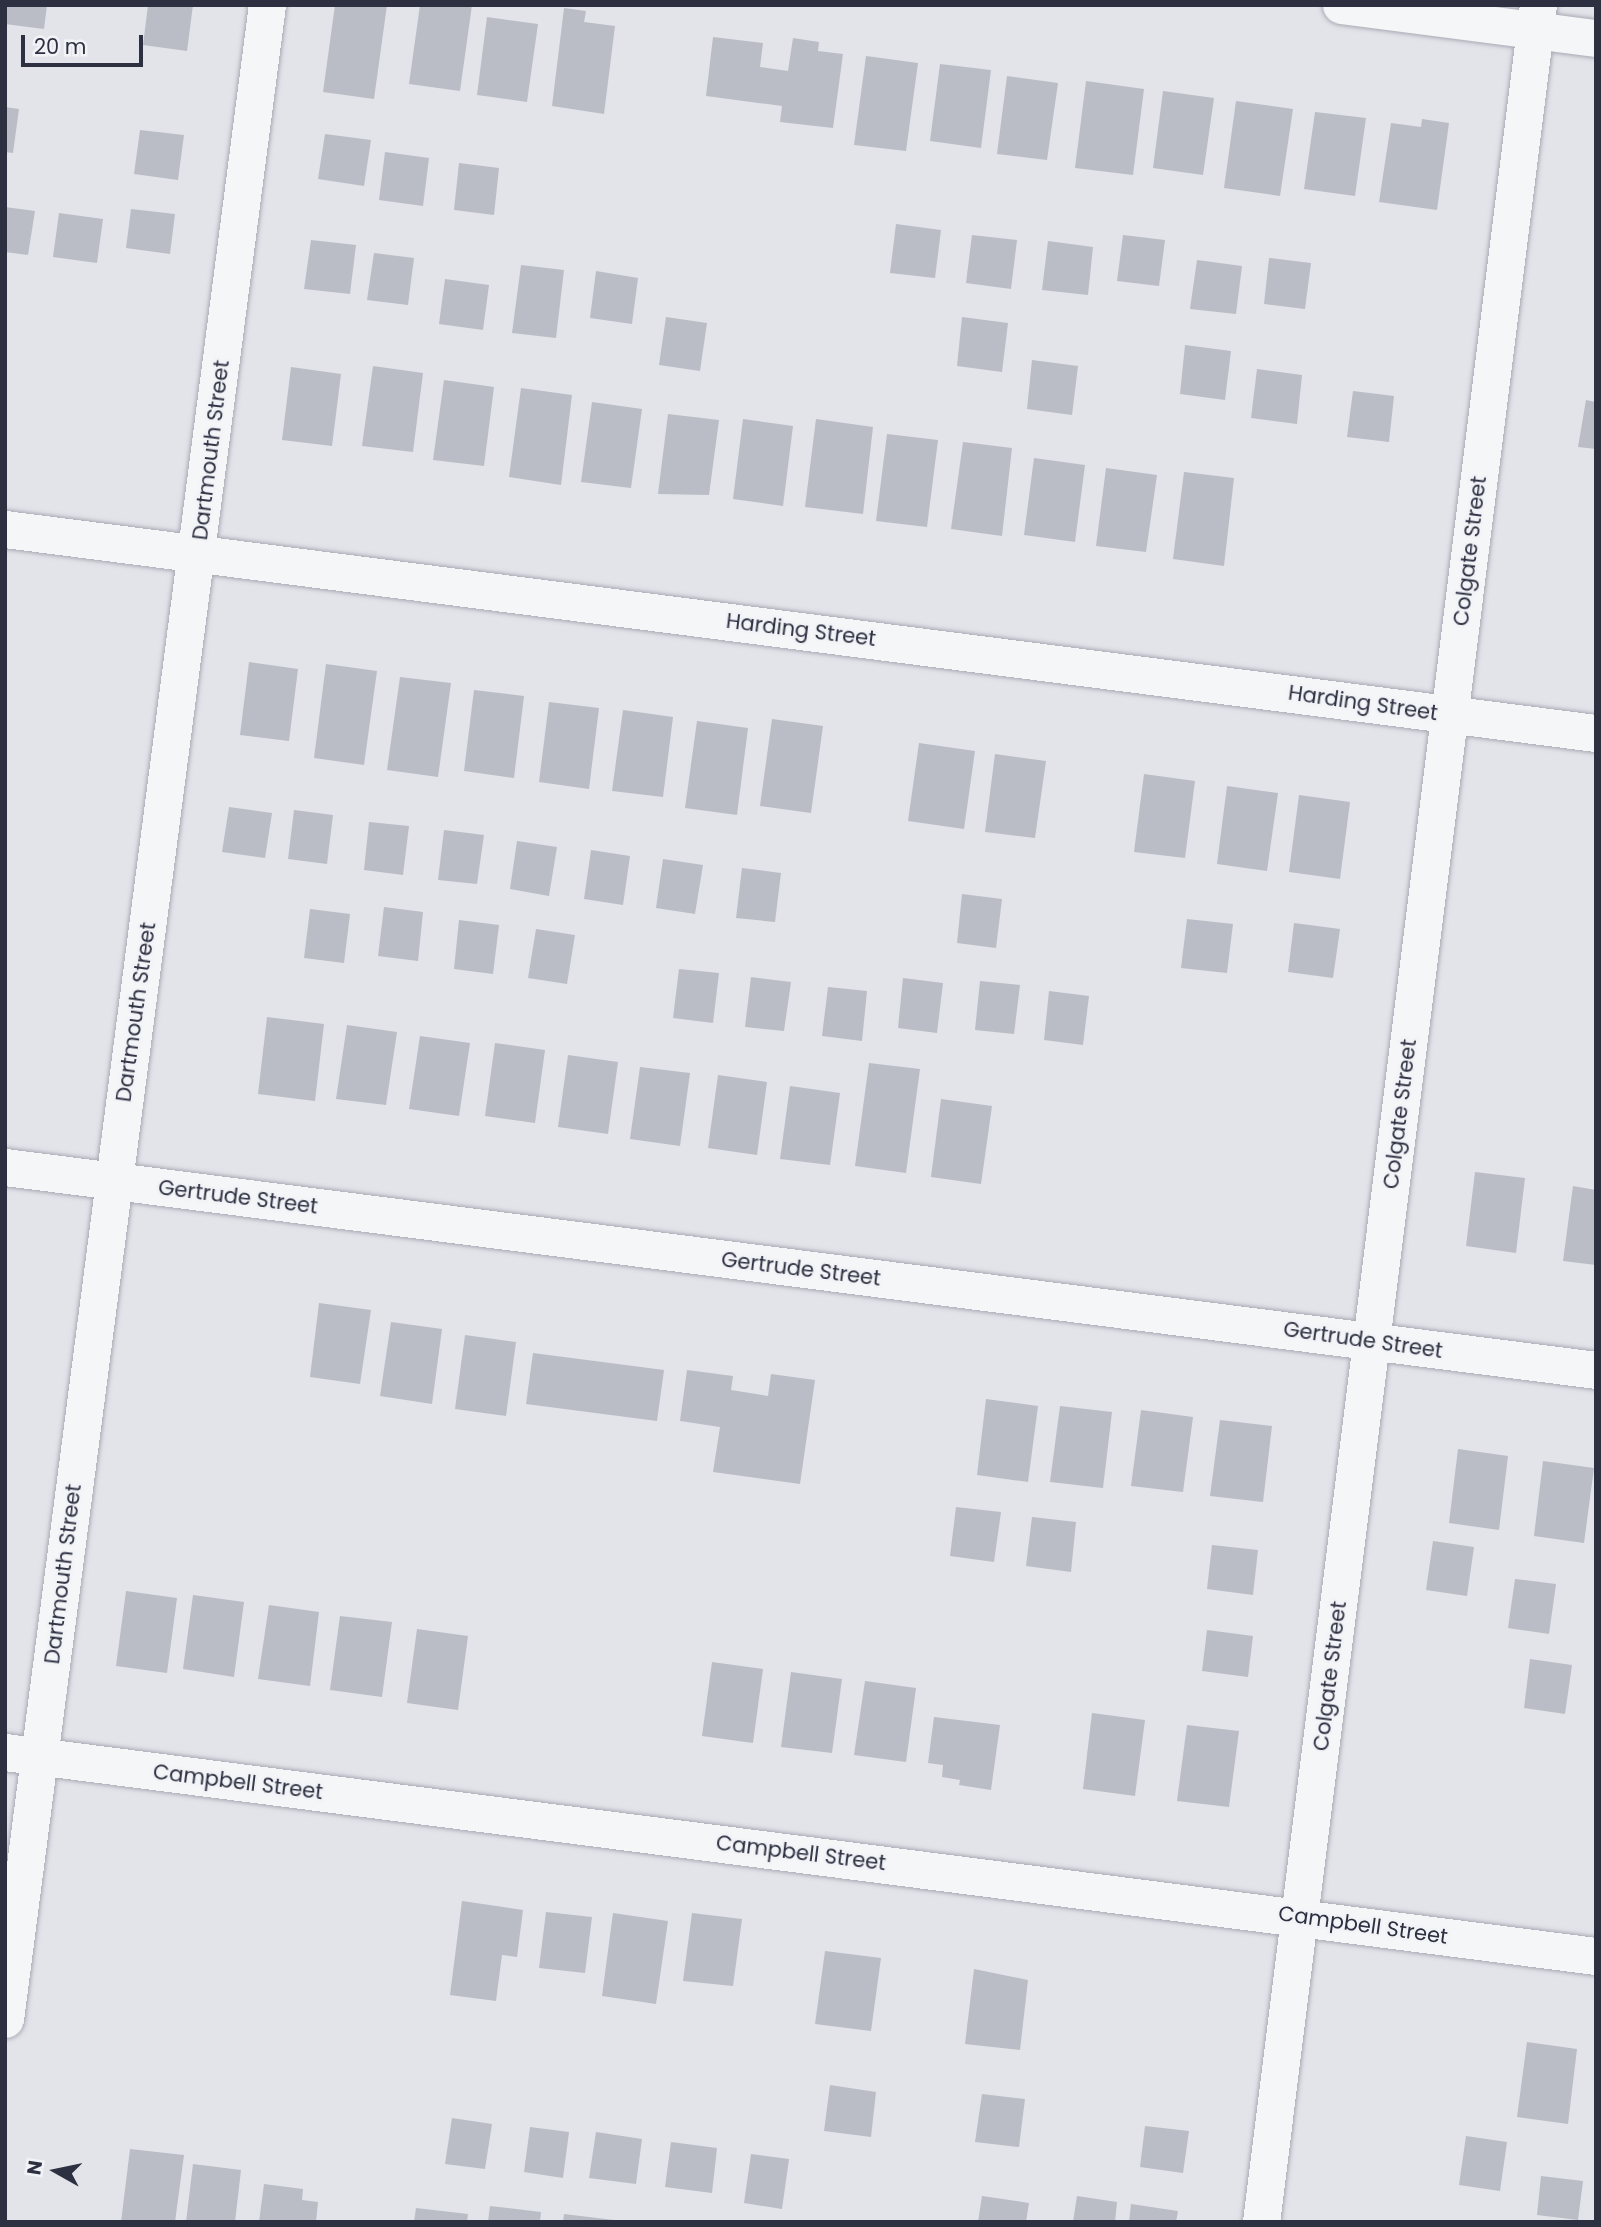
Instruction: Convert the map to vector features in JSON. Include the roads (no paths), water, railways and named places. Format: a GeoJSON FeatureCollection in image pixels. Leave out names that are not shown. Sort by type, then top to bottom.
{"type":"FeatureCollection","features":[{"type":"Feature","properties":{"kind":"street","name":"Dartmouth Street"},"geometry":{"type":"LineString","coordinates":[[5,2019],[22,1754],[113,1181],[198,553],[267,5]]}},
{"type":"Feature","properties":{"kind":"street"},"geometry":{"type":"LineString","coordinates":[[1341,5],[1537,18],[1596,38]]}},
{"type":"Feature","properties":{"kind":"street","name":"Colgate Street"},"geometry":{"type":"LineString","coordinates":[[1261,2222],[1537,18]]}},
{"type":"Feature","properties":{"kind":"street","name":"Harding Street"},"geometry":{"type":"LineString","coordinates":[[5,529],[1596,733]]}},
{"type":"Feature","properties":{"kind":"street","name":"Gertrude Street"},"geometry":{"type":"LineString","coordinates":[[5,1167],[1596,1370]]}},
{"type":"Feature","properties":{"kind":"street","name":"Campbell Street"},"geometry":{"type":"LineString","coordinates":[[22,1754],[1596,1956]]}}]}
